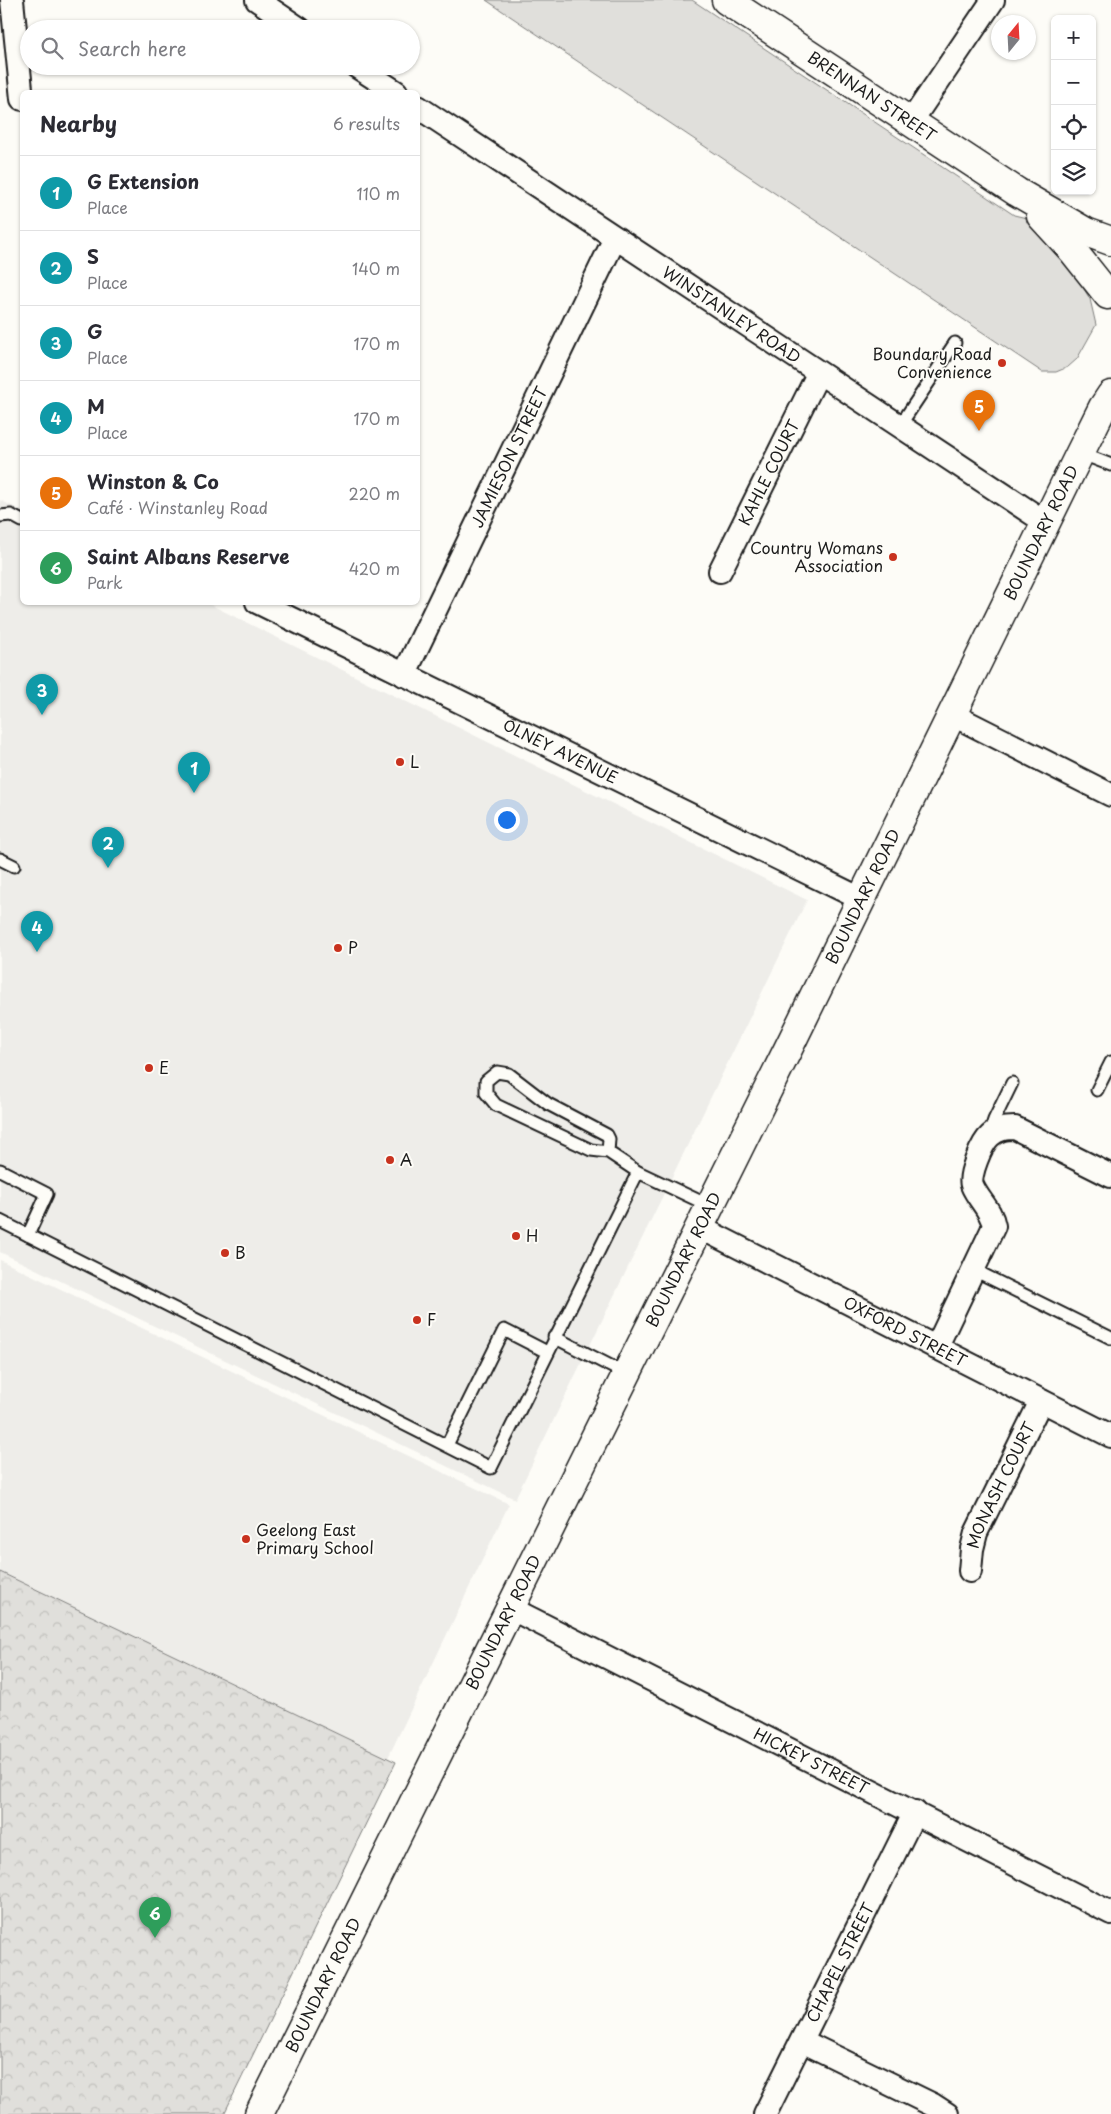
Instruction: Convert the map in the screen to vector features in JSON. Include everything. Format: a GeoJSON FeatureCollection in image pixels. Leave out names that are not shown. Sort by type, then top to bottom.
{"type":"FeatureCollection","features":[{"type":"Feature","properties":{"kind":"main road","name":"BRENNAN STREET"},"geometry":{"type":"LineString","coordinates":[[726,0],[1017,192],[1086,232],[1111,241]]}},
{"type":"Feature","properties":{"kind":"main road","name":"BRENNAN STREET"},"geometry":{"type":"LineString","coordinates":[[1017,192],[1058,234],[1110,299]]}},
{"type":"Feature","properties":{"kind":"main road"},"geometry":{"type":"LineString","coordinates":[[1110,299],[1107,278],[1111,265]]}},
{"type":"Feature","properties":{"kind":"main road","name":"BOUNDARY ROAD"},"geometry":{"type":"LineString","coordinates":[[259,2114],[953,715],[1045,522],[1107,400],[1111,375]]}},
{"type":"Feature","properties":{"kind":"street"},"geometry":{"type":"LineString","coordinates":[[12,0],[21,90]]}},
{"type":"Feature","properties":{"kind":"street"},"geometry":{"type":"LineString","coordinates":[[257,0],[287,20]]}},
{"type":"Feature","properties":{"kind":"street"},"geometry":{"type":"LineString","coordinates":[[910,123],[992,0]]}},
{"type":"Feature","properties":{"kind":"street"},"geometry":{"type":"LineString","coordinates":[[363,75],[372,86],[388,90]]}},
{"type":"Feature","properties":{"kind":"street","name":"WINSTANLEY ROAD"},"geometry":{"type":"LineString","coordinates":[[420,108],[898,427],[1045,522]]}},
{"type":"Feature","properties":{"kind":"street","name":"JAMIESON STREET"},"geometry":{"type":"LineString","coordinates":[[404,675],[615,238]]}},
{"type":"Feature","properties":{"kind":"street","name":"KAHLE COURT"},"geometry":{"type":"LineString","coordinates":[[720,570],[818,374]]}},
{"type":"Feature","properties":{"kind":"street","name":"OLNEY AVENUE"},"geometry":{"type":"LineString","coordinates":[[263,605],[862,899]]}},
{"type":"Feature","properties":{"kind":"street"},"geometry":{"type":"LineString","coordinates":[[953,715],[1111,795]]}},
{"type":"Feature","properties":{"kind":"street"},"geometry":{"type":"LineString","coordinates":[[936,1348],[994,1226],[990,1212],[971,1184],[970,1175],[988,1137],[1002,1128],[1015,1128],[1111,1176]]}},
{"type":"Feature","properties":{"kind":"street","name":"OXFORD STREET"},"geometry":{"type":"LineString","coordinates":[[704,1217],[936,1348],[1041,1401],[1109,1431]]}},
{"type":"Feature","properties":{"kind":"street","name":"MONASH COURT"},"geometry":{"type":"LineString","coordinates":[[970,1571],[976,1533],[1041,1401]]}},
{"type":"Feature","properties":{"kind":"street","name":"HICKEY STREET"},"geometry":{"type":"LineString","coordinates":[[510,1608],[1111,1913]]}},
{"type":"Feature","properties":{"kind":"street","name":"CHAPEL STREET"},"geometry":{"type":"LineString","coordinates":[[765,2114],[915,1812]]}},
{"type":"Feature","properties":{"kind":"street"},"geometry":{"type":"LineString","coordinates":[[802,2041],[933,2104],[947,2114]]}},
{"type":"Feature","properties":{"kind":"lane"},"geometry":{"type":"LineString","coordinates":[[898,427],[955,343]]}},
{"type":"Feature","properties":{"kind":"lane"},"geometry":{"type":"LineString","coordinates":[[1080,453],[1111,466]]}},
{"type":"Feature","properties":{"kind":"lane"},"geometry":{"type":"LineString","coordinates":[[0,516],[11,515],[20,520]]}},
{"type":"Feature","properties":{"kind":"lane"},"geometry":{"type":"LineString","coordinates":[[0,859],[14,866]]}},
{"type":"Feature","properties":{"kind":"lane"},"geometry":{"type":"LineString","coordinates":[[1097,1090],[1111,1062]]}},
{"type":"Feature","properties":{"kind":"lane"},"geometry":{"type":"LineString","coordinates":[[608,1152],[609,1139],[607,1135],[548,1104],[509,1074],[497,1072],[486,1081],[486,1093],[496,1105],[591,1150],[608,1152],[704,1217]]}},
{"type":"Feature","properties":{"kind":"lane"},"geometry":{"type":"LineString","coordinates":[[988,1137],[1012,1083]]}},
{"type":"Feature","properties":{"kind":"lane"},"geometry":{"type":"LineString","coordinates":[[0,1170],[47,1194],[28,1235]]}},
{"type":"Feature","properties":{"kind":"lane"},"geometry":{"type":"LineString","coordinates":[[0,1221],[492,1468],[554,1337],[638,1172]]}},
{"type":"Feature","properties":{"kind":"lane"},"geometry":{"type":"LineString","coordinates":[[974,1270],[1111,1338]]}},
{"type":"Feature","properties":{"kind":"lane"},"geometry":{"type":"LineString","coordinates":[[447,1446],[504,1330],[547,1352]]}},
{"type":"Feature","properties":{"kind":"lane"},"geometry":{"type":"LineString","coordinates":[[554,1337],[626,1374]]}},
{"type":"Feature","properties":{"kind":"shaded area"},"geometry":{"type":"Polygon","coordinates":[[[0,500],[20,510],[20,605],[211,605],[807,900],[515,1499],[0,1252],[0,500]]]}},
{"type":"Feature","properties":{"kind":"shaded area","name":"Geelong East Primary School"},"geometry":{"type":"Polygon","coordinates":[[[0,1260],[509,1504],[385,1764],[0,1574],[0,1260]]]}},
{"type":"Feature","properties":{"kind":"green space"},"geometry":{"type":"Polygon","coordinates":[[[486,0],[692,0],[1014,215],[1031,219],[1081,284],[1090,299],[1096,325],[1077,359],[1068,367],[1056,372],[1042,372],[486,0]]]}},
{"type":"Feature","properties":{"kind":"green space"},"geometry":{"type":"Polygon","coordinates":[[[0,1572],[396,1762],[224,2114],[0,2114],[0,1572]]]}},
{"type":"Feature","properties":{"kind":"place","name":"Boundary Road Convenience"},"geometry":{"type":"Point","coordinates":[1002,363]}},
{"type":"Feature","properties":{"kind":"place","name":"Winston & Co"},"geometry":{"type":"Point","coordinates":[979,431]}},
{"type":"Feature","properties":{"kind":"place","name":"Country Womans Association"},"geometry":{"type":"Point","coordinates":[893,557]}},
{"type":"Feature","properties":{"kind":"place","name":"G"},"geometry":{"type":"Point","coordinates":[42,715]}},
{"type":"Feature","properties":{"kind":"place","name":"L"},"geometry":{"type":"Point","coordinates":[400,762]}},
{"type":"Feature","properties":{"kind":"place","name":"G Extension"},"geometry":{"type":"Point","coordinates":[194,793]}},
{"type":"Feature","properties":{"kind":"place","name":"S"},"geometry":{"type":"Point","coordinates":[108,868]}},
{"type":"Feature","properties":{"kind":"place","name":"P"},"geometry":{"type":"Point","coordinates":[338,948]}},
{"type":"Feature","properties":{"kind":"place","name":"M"},"geometry":{"type":"Point","coordinates":[37,952]}},
{"type":"Feature","properties":{"kind":"place","name":"E"},"geometry":{"type":"Point","coordinates":[149,1068]}},
{"type":"Feature","properties":{"kind":"place","name":"A"},"geometry":{"type":"Point","coordinates":[390,1160]}},
{"type":"Feature","properties":{"kind":"place","name":"H"},"geometry":{"type":"Point","coordinates":[516,1236]}},
{"type":"Feature","properties":{"kind":"place","name":"B"},"geometry":{"type":"Point","coordinates":[225,1253]}},
{"type":"Feature","properties":{"kind":"place","name":"F"},"geometry":{"type":"Point","coordinates":[417,1320]}},
{"type":"Feature","properties":{"kind":"place","name":"Geelong East Primary School"},"geometry":{"type":"Point","coordinates":[246,1539]}},
{"type":"Feature","properties":{"kind":"place","name":"Saint Albans Reserve"},"geometry":{"type":"Point","coordinates":[155,1938]}}]}
